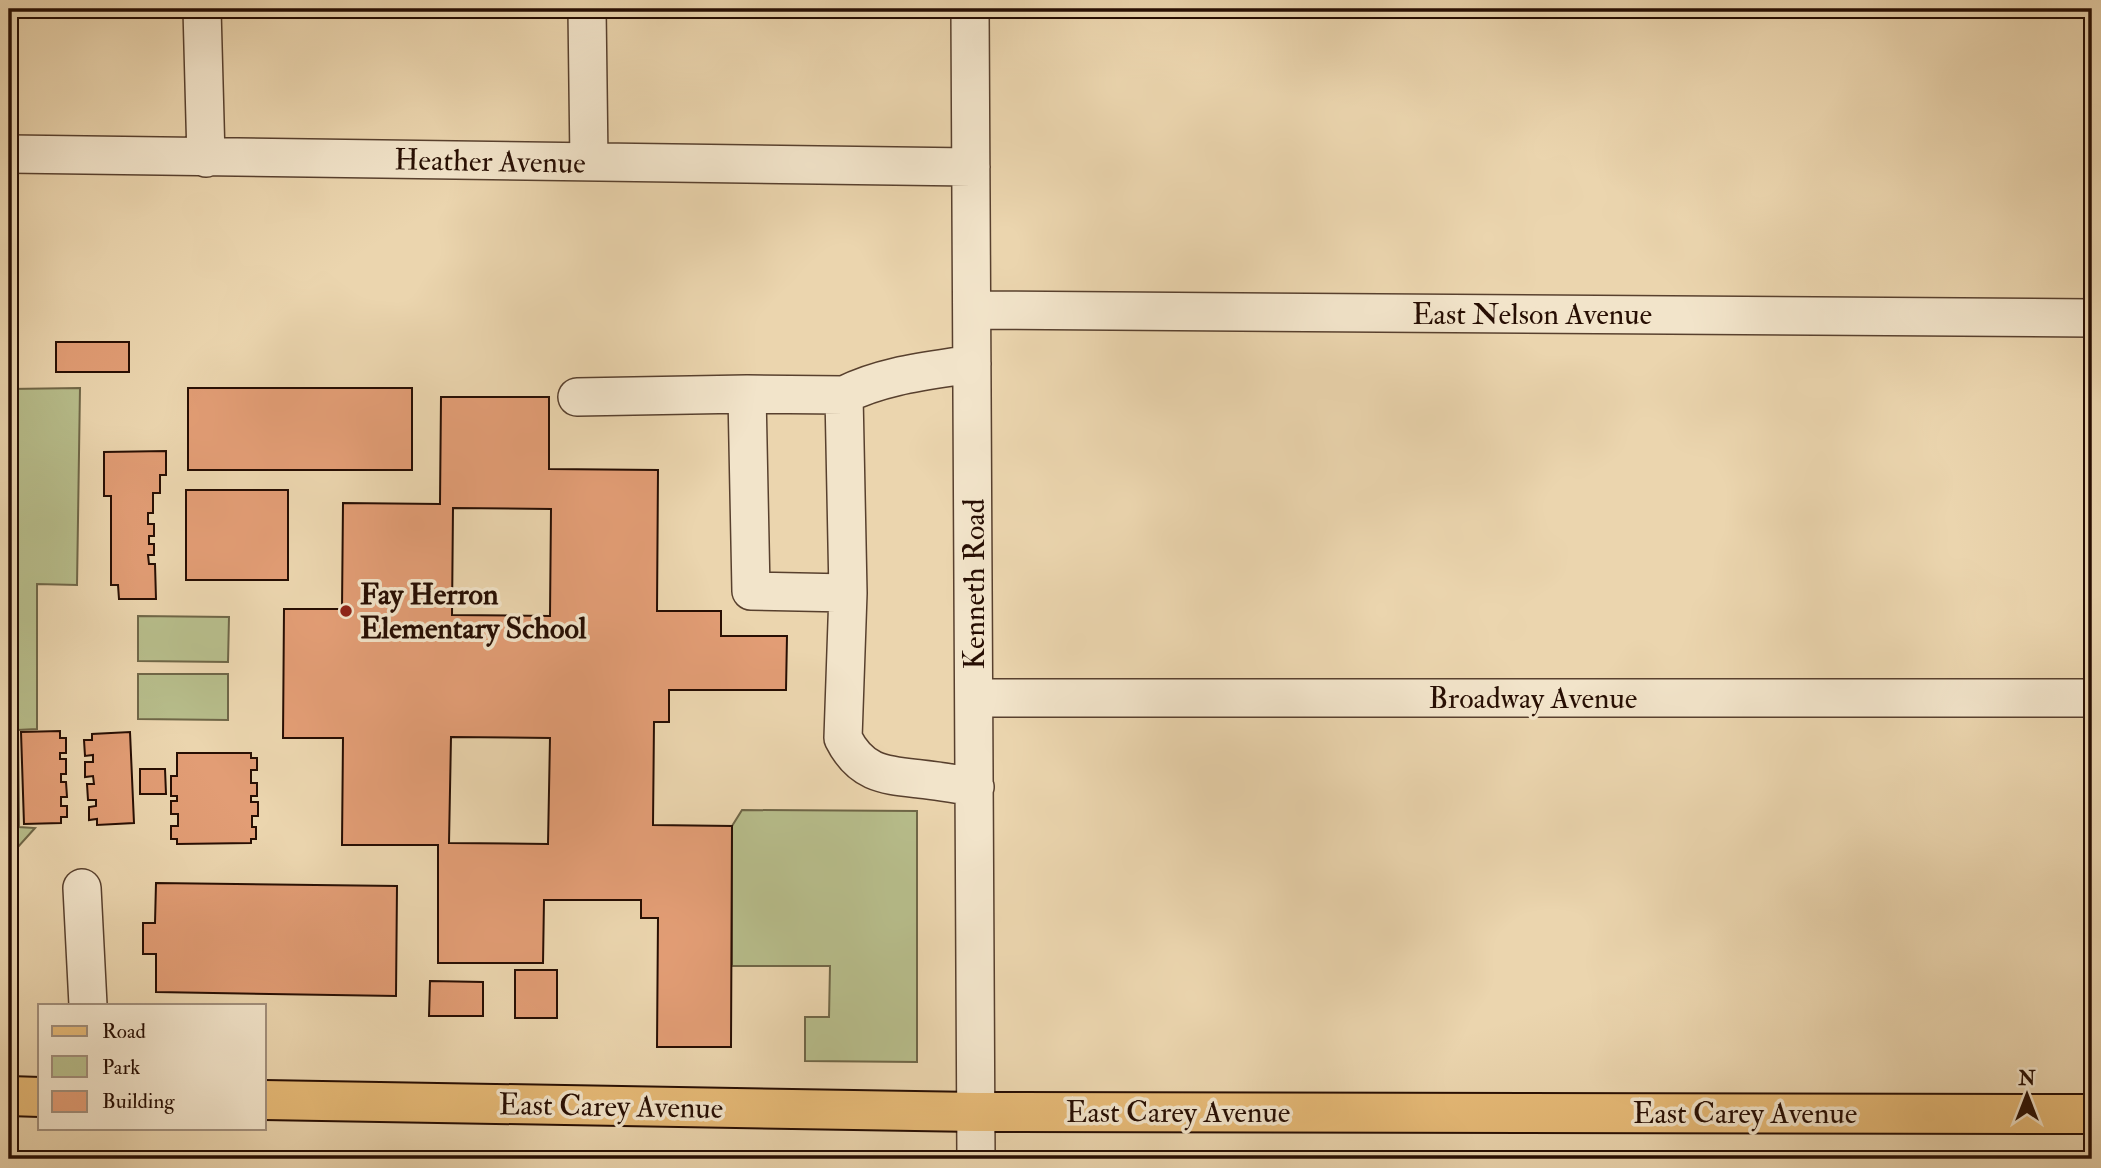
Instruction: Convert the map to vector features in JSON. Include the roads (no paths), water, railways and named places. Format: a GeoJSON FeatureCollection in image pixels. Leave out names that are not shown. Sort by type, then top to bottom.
{"type":"FeatureCollection","features":[{"type":"Feature","properties":{"kind":"main road"},"geometry":{"type":"LineString","coordinates":[[9,1096],[38,1097]]}},
{"type":"Feature","properties":{"kind":"main road","name":"East Carey Avenue"},"geometry":{"type":"LineString","coordinates":[[266,1100],[976,1112],[2092,1114]]}},
{"type":"Feature","properties":{"kind":"street"},"geometry":{"type":"LineString","coordinates":[[202,9],[206,158]]}},
{"type":"Feature","properties":{"kind":"street"},"geometry":{"type":"LineString","coordinates":[[587,9],[589,162]]}},
{"type":"Feature","properties":{"kind":"street","name":"Kenneth Road"},"geometry":{"type":"LineString","coordinates":[[970,9],[976,1159]]}},
{"type":"Feature","properties":{"kind":"street","name":"Heather Avenue"},"geometry":{"type":"LineString","coordinates":[[9,154],[971,167]]}},
{"type":"Feature","properties":{"kind":"street","name":"East Nelson Avenue"},"geometry":{"type":"LineString","coordinates":[[972,310],[2092,318]]}},
{"type":"Feature","properties":{"kind":"street"},"geometry":{"type":"LineString","coordinates":[[577,397],[844,395],[861,386],[900,375],[972,364]]}},
{"type":"Feature","properties":{"kind":"street"},"geometry":{"type":"LineString","coordinates":[[747,394],[751,591],[848,593]]}},
{"type":"Feature","properties":{"kind":"street"},"geometry":{"type":"LineString","coordinates":[[844,395],[848,593],[844,738],[850,752],[864,765],[891,777],[975,787]]}},
{"type":"Feature","properties":{"kind":"street","name":"Broadway Avenue"},"geometry":{"type":"LineString","coordinates":[[974,698],[2092,698]]}},
{"type":"Feature","properties":{"kind":"street"},"geometry":{"type":"LineString","coordinates":[[82,888],[88,1004]]}},
{"type":"Feature","properties":{"kind":"place","name":"Fay Herron Elementary School"},"geometry":{"type":"Point","coordinates":[346,611]}}]}
